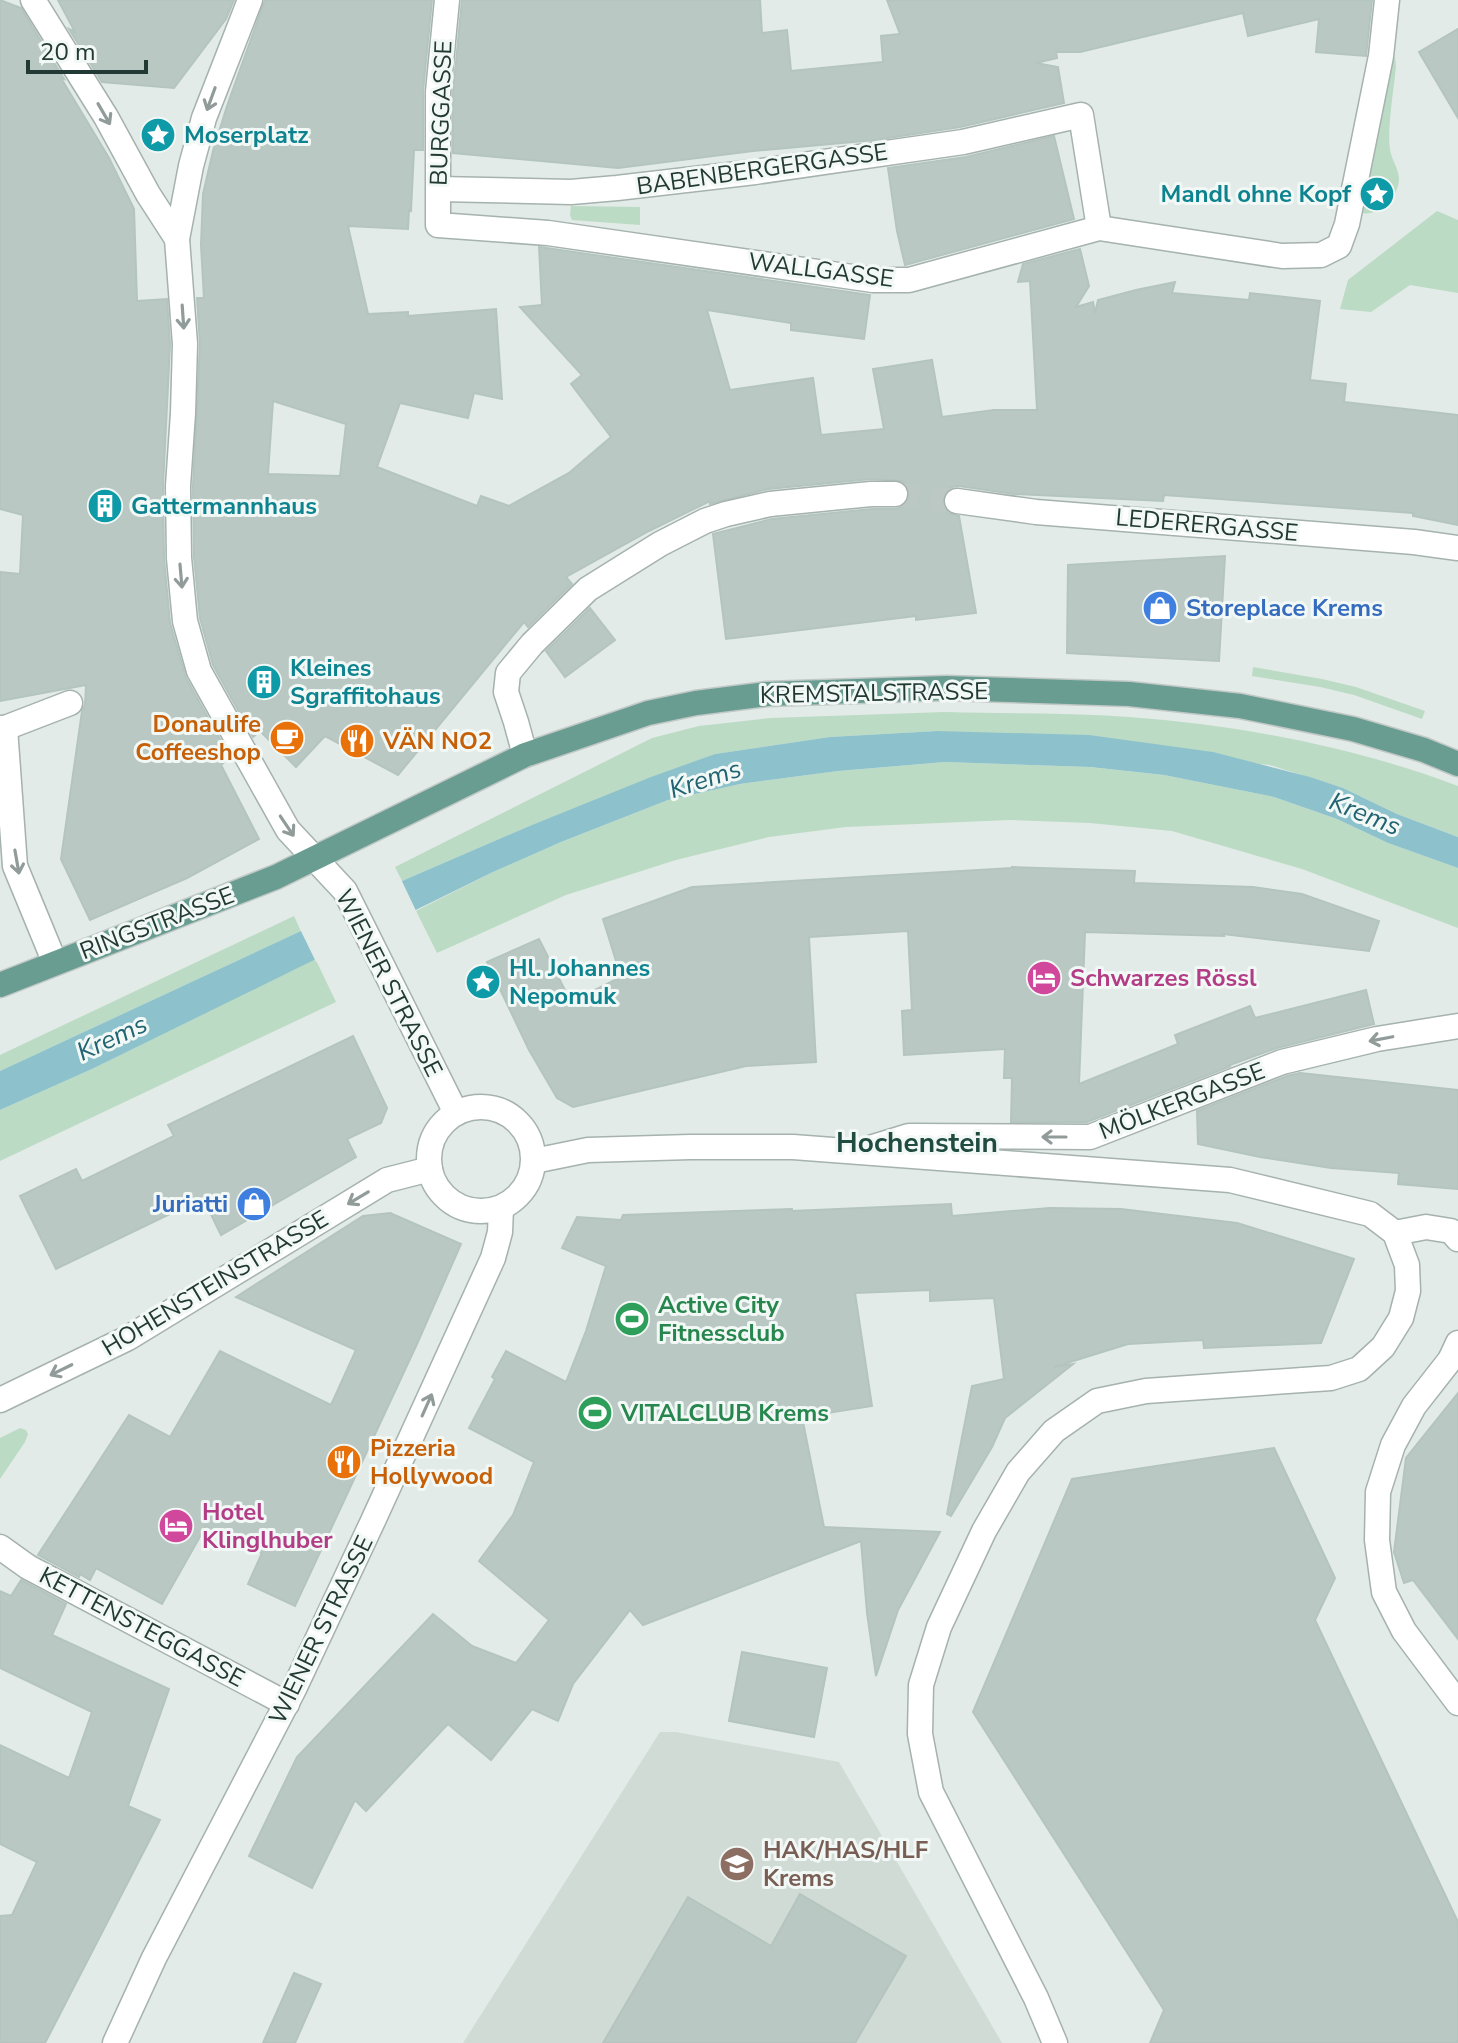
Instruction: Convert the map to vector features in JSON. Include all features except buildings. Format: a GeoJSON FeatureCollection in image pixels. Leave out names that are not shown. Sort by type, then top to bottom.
{"type":"FeatureCollection","features":[{"type":"Feature","properties":{"kind":"main road","name":"KREMSTALSTRASSE"},"geometry":{"type":"LineString","coordinates":[[314,858],[525,755],[648,713],[767,694],[946,688],[1129,694],[1240,706],[1353,729],[1424,750],[1458,764]]}},
{"type":"Feature","properties":{"kind":"main road","name":"RINGSTRASSE"},"geometry":{"type":"LineString","coordinates":[[0,985],[276,877],[314,858]]}},
{"type":"Feature","properties":{"kind":"street"},"geometry":{"type":"LineString","coordinates":[[33,0],[92,93],[148,194],[177,239]]}},
{"type":"Feature","properties":{"kind":"street"},"geometry":{"type":"LineString","coordinates":[[177,239],[204,118],[250,0]]}},
{"type":"Feature","properties":{"kind":"street","name":"BURGGASSE"},"geometry":{"type":"LineString","coordinates":[[438,225],[438,92],[447,0]]}},
{"type":"Feature","properties":{"kind":"street","name":"WALLGASSE"},"geometry":{"type":"LineString","coordinates":[[438,225],[548,233],[873,280],[909,280],[1099,228],[1282,256],[1321,255],[1339,246],[1347,224],[1381,56],[1387,0]]}},
{"type":"Feature","properties":{"kind":"street","name":"BABENBERGERGASSE"},"geometry":{"type":"LineString","coordinates":[[439,189],[571,192],[663,183],[963,142],[1081,115],[1099,228]]}},
{"type":"Feature","properties":{"kind":"street","name":"WIENER STRASSE"},"geometry":{"type":"LineString","coordinates":[[177,239],[185,344],[178,486],[179,558],[185,621],[199,671],[288,830],[345,891],[456,1113]]}},
{"type":"Feature","properties":{"kind":"street"},"geometry":{"type":"LineString","coordinates":[[525,755],[506,692],[508,673],[532,644],[588,589],[660,544],[726,514],[770,504],[895,494]]}},
{"type":"Feature","properties":{"kind":"street","name":"LEDERERGASSE"},"geometry":{"type":"LineString","coordinates":[[957,501],[1036,512],[1398,540],[1458,548]]}},
{"type":"Feature","properties":{"kind":"street"},"geometry":{"type":"LineString","coordinates":[[55,963],[15,866],[3,728],[70,703]]}},
{"type":"Feature","properties":{"kind":"street","name":"MÖLKERGASSE"},"geometry":{"type":"LineString","coordinates":[[856,1153],[909,1136],[1090,1137],[1282,1062],[1377,1039],[1458,1026]]}},
{"type":"Feature","properties":{"kind":"street"},"geometry":{"type":"LineString","coordinates":[[486,1107],[503,1111],[518,1121],[531,1142],[534,1161],[528,1184],[515,1200],[501,1208],[483,1212],[464,1209],[448,1200],[436,1186],[430,1169],[430,1151],[436,1134],[447,1120],[467,1109],[486,1107]]}},
{"type":"Feature","properties":{"kind":"street"},"geometry":{"type":"LineString","coordinates":[[534,1161],[588,1150],[793,1147],[1230,1180],[1370,1214],[1395,1233],[1407,1265],[1408,1291],[1401,1318],[1383,1347],[1359,1369],[1331,1378],[1146,1391],[1097,1401],[1054,1431],[1018,1472],[984,1531],[939,1627],[921,1685],[920,1734],[931,1792],[1036,1998],[1055,2043]]}},
{"type":"Feature","properties":{"kind":"street","name":"HOHENSTEINSTRASSE"},"geometry":{"type":"LineString","coordinates":[[0,1400],[128,1338],[387,1180],[430,1169]]}},
{"type":"Feature","properties":{"kind":"street","name":"WIENER STRASSE"},"geometry":{"type":"LineString","coordinates":[[115,2043],[154,1958],[287,1704],[372,1523],[493,1258],[500,1232],[501,1208]]}},
{"type":"Feature","properties":{"kind":"street"},"geometry":{"type":"LineString","coordinates":[[1395,1233],[1426,1227],[1451,1231],[1458,1239]]}},
{"type":"Feature","properties":{"kind":"street"},"geometry":{"type":"LineString","coordinates":[[1458,1343],[1450,1360],[1414,1406],[1393,1445],[1378,1492],[1377,1528],[1384,1592],[1404,1631],[1458,1703]]}},
{"type":"Feature","properties":{"kind":"street","name":"KETTENSTEGGASSE"},"geometry":{"type":"LineString","coordinates":[[0,1547],[28,1567],[287,1704]]}},
{"type":"Feature","properties":{"kind":"shaded area","name":"HAK/HAS/HLF Krems"},"geometry":{"type":"Polygon","coordinates":[[[660,1732],[676,1732],[839,1762],[1002,2043],[463,2043],[660,1732]]]}},
{"type":"Feature","properties":{"kind":"green space"},"geometry":{"type":"Polygon","coordinates":[[[1392,57],[1395,57],[1396,66],[1389,140],[1399,175],[1398,186],[1386,204],[1374,212],[1361,213],[1392,57]]]}},
{"type":"Feature","properties":{"kind":"green space"},"geometry":{"type":"Polygon","coordinates":[[[571,206],[640,207],[640,225],[572,220],[571,206]]]}},
{"type":"Feature","properties":{"kind":"green space"},"geometry":{"type":"Polygon","coordinates":[[[1437,211],[1458,220],[1458,293],[1410,285],[1371,312],[1340,309],[1348,280],[1437,211]]]}},
{"type":"Feature","properties":{"kind":"green space"},"geometry":{"type":"Polygon","coordinates":[[[1253,667],[1356,687],[1425,711],[1422,719],[1354,695],[1252,676],[1253,667]]]}},
{"type":"Feature","properties":{"kind":"green space"},"geometry":{"type":"Polygon","coordinates":[[[945,712],[1129,717],[1254,732],[1338,749],[1458,786],[1458,837],[1397,814],[1343,788],[1270,765],[937,731],[830,737],[715,754],[527,827],[402,881],[395,867],[652,738],[699,726],[770,718],[945,712]]]}},
{"type":"Feature","properties":{"kind":"green space"},"geometry":{"type":"Polygon","coordinates":[[[945,762],[1089,767],[1164,775],[1274,797],[1458,868],[1458,928],[1302,869],[1172,831],[1090,823],[1010,820],[846,827],[769,837],[676,860],[566,895],[437,953],[416,911],[561,842],[668,800],[740,784],[838,771],[945,762]]]}},
{"type":"Feature","properties":{"kind":"green space"},"geometry":{"type":"Polygon","coordinates":[[[294,916],[301,931],[0,1071],[0,1055],[294,916]]]}},
{"type":"Feature","properties":{"kind":"green space"},"geometry":{"type":"Polygon","coordinates":[[[315,958],[336,1002],[0,1161],[0,1110],[92,1069],[315,958]]]}},
{"type":"Feature","properties":{"kind":"green space"},"geometry":{"type":"Polygon","coordinates":[[[20,1428],[28,1434],[25,1442],[0,1479],[0,1438],[20,1428]]]}},
{"type":"Feature","properties":{"kind":"water","name":"Krems"},"geometry":{"type":"Polygon","coordinates":[[[937,731],[1089,735],[1213,752],[1310,777],[1458,837],[1458,868],[1274,797],[1164,775],[1090,767],[945,762],[838,771],[740,784],[668,800],[561,842],[493,872],[92,1069],[0,1110],[0,1071],[402,881],[527,827],[715,754],[830,737],[937,731]]]}},
{"type":"Feature","properties":{"kind":"pier"},"geometry":{"type":"Polygon","coordinates":[[[400,877],[418,915],[316,962],[299,927],[400,877]]]}},
{"type":"Feature","properties":{"kind":"tunnel"},"geometry":{"type":"LineString","coordinates":[[895,494],[957,501]]}},
{"type":"Feature","properties":{"kind":"place","name":"Moserplatz"},"geometry":{"type":"Point","coordinates":[158,135]}},
{"type":"Feature","properties":{"kind":"place","name":"Mandl ohne Kopf"},"geometry":{"type":"Point","coordinates":[1377,194]}},
{"type":"Feature","properties":{"kind":"place","name":"Gattermannhaus"},"geometry":{"type":"Point","coordinates":[105,506]}},
{"type":"Feature","properties":{"kind":"place","name":"Storeplace Krems"},"geometry":{"type":"Point","coordinates":[1160,608]}},
{"type":"Feature","properties":{"kind":"place","name":"Kleines Sgraffitohaus"},"geometry":{"type":"Point","coordinates":[264,682]}},
{"type":"Feature","properties":{"kind":"place","name":"Donaulife Coffeeshop"},"geometry":{"type":"Point","coordinates":[287,738]}},
{"type":"Feature","properties":{"kind":"place","name":"VÄN NO2"},"geometry":{"type":"Point","coordinates":[357,741]}},
{"type":"Feature","properties":{"kind":"place","name":"Schwarzes Rössl"},"geometry":{"type":"Point","coordinates":[1044,978]}},
{"type":"Feature","properties":{"kind":"place","name":"Hl. Johannes Nepomuk"},"geometry":{"type":"Point","coordinates":[483,982]}},
{"type":"Feature","properties":{"kind":"place","name":"Juriatti"},"geometry":{"type":"Point","coordinates":[254,1204]}},
{"type":"Feature","properties":{"kind":"place","name":"Active City Fitnessclub"},"geometry":{"type":"Point","coordinates":[632,1319]}},
{"type":"Feature","properties":{"kind":"place","name":"VITALCLUB Krems"},"geometry":{"type":"Point","coordinates":[595,1413]}},
{"type":"Feature","properties":{"kind":"place","name":"Pizzeria Hollywood"},"geometry":{"type":"Point","coordinates":[344,1462]}},
{"type":"Feature","properties":{"kind":"place","name":"Hotel Klinglhuber"},"geometry":{"type":"Point","coordinates":[176,1526]}},
{"type":"Feature","properties":{"kind":"place","name":"HAK/HAS/HLF Krems"},"geometry":{"type":"Point","coordinates":[737,1864]}},
{"type":"Feature","properties":{"kind":"district","name":"Hochenstein"},"geometry":{"type":"Point","coordinates":[917,1143]}}]}
